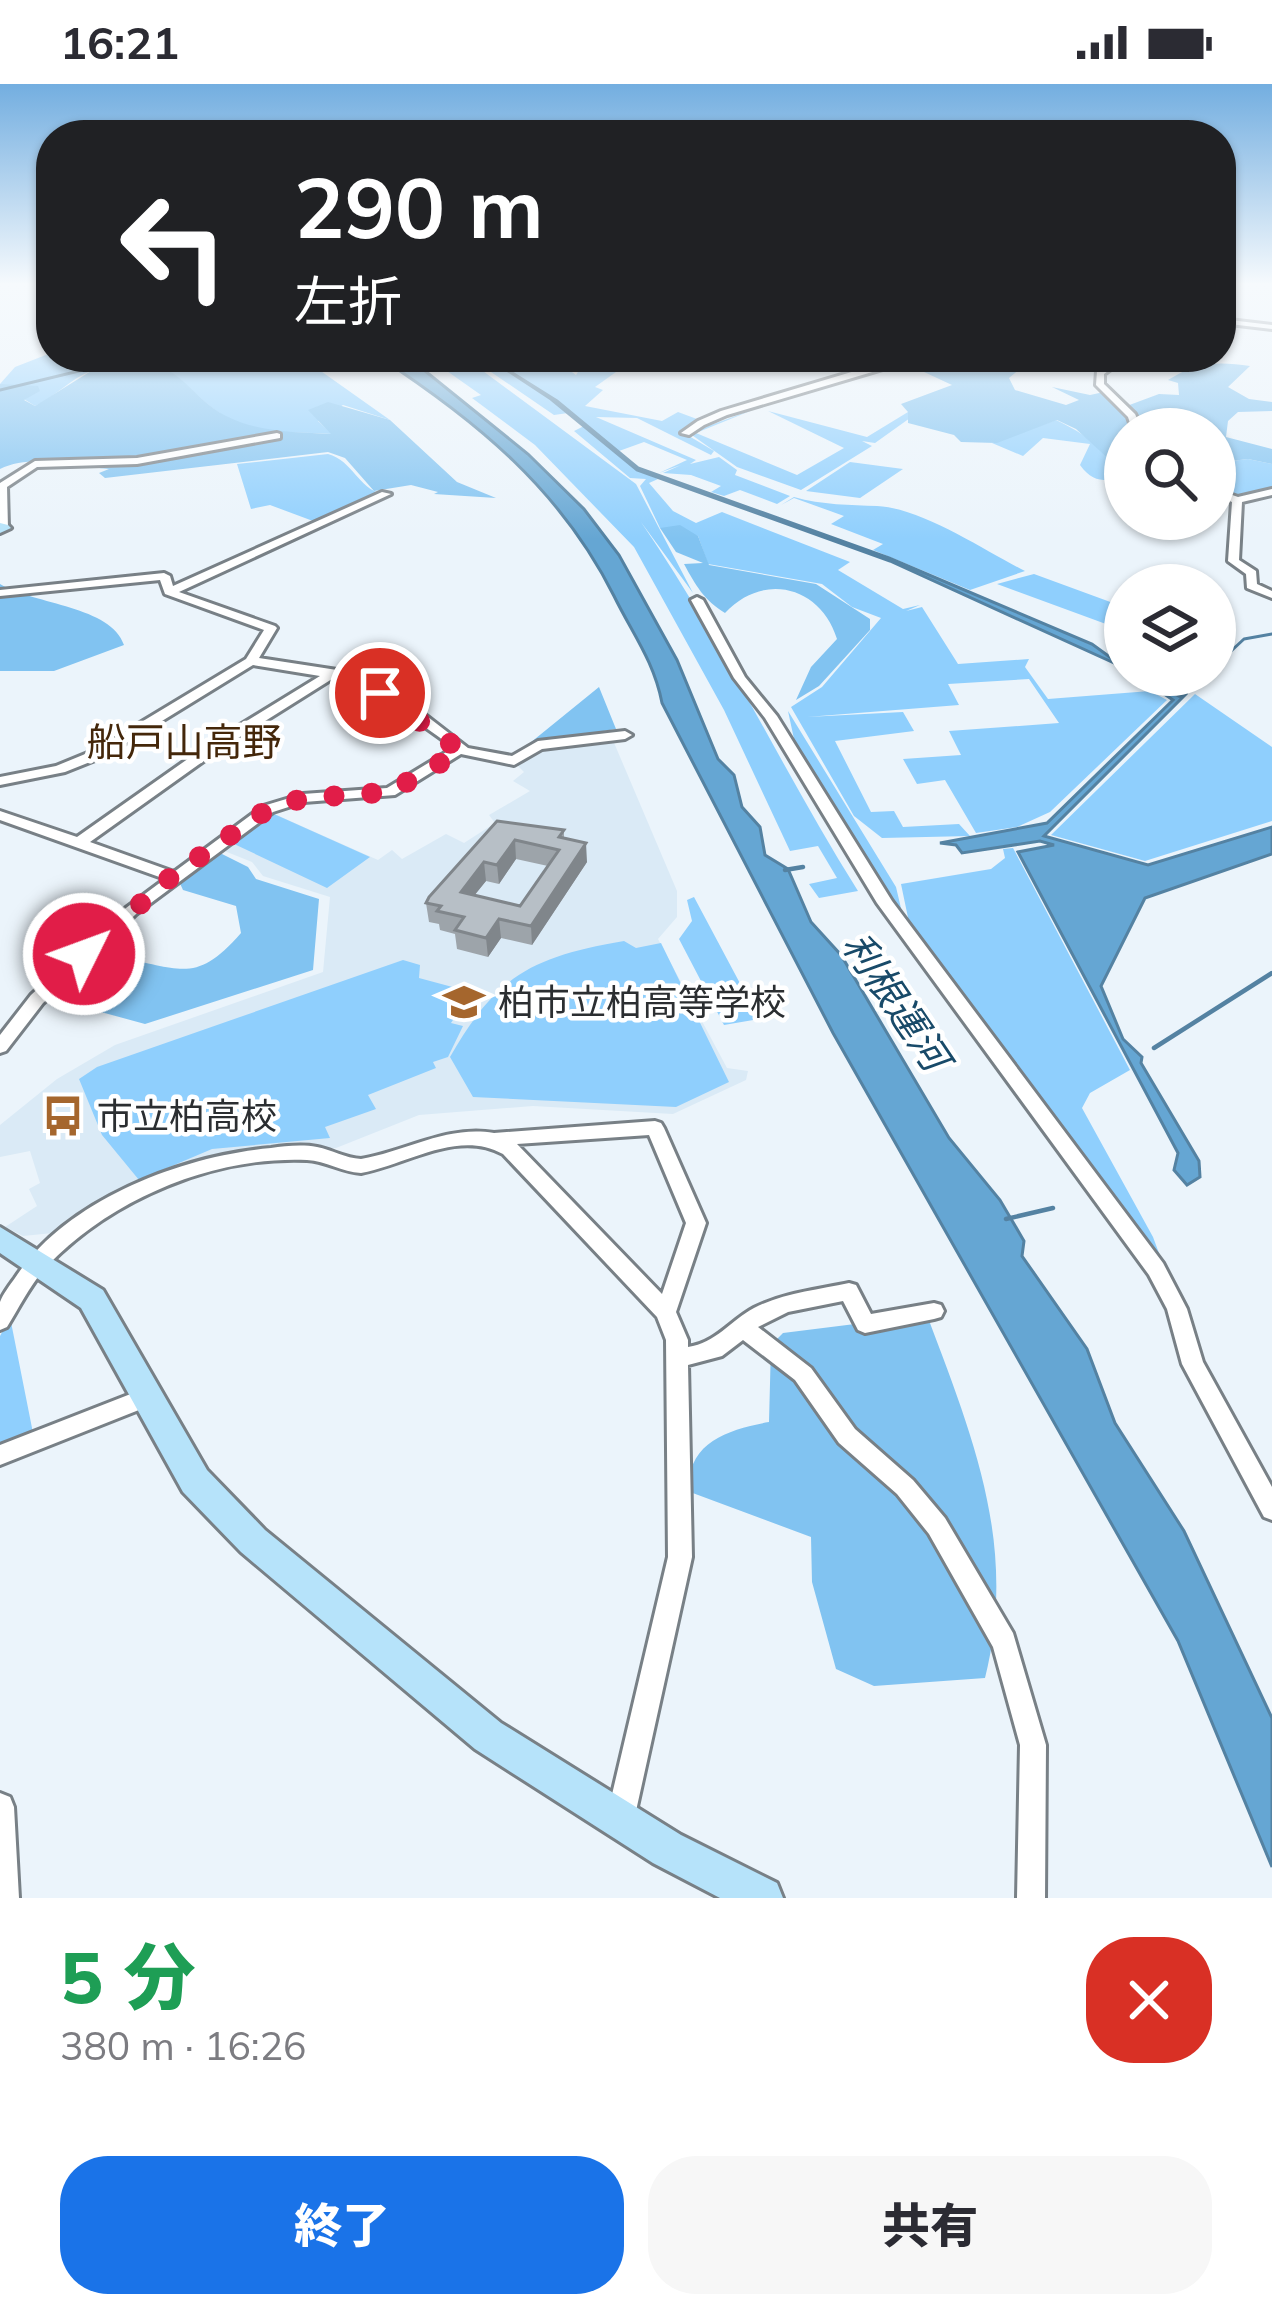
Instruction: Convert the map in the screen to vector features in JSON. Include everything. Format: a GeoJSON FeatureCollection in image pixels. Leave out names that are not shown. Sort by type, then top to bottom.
{"type":"FeatureCollection","features":[{"type":"Feature","properties":{"kind":"street"},"geometry":{"type":"LineString","coordinates":[[686,433],[865,372]]}},
{"type":"Feature","properties":{"kind":"street"},"geometry":{"type":"LineString","coordinates":[[1103,372],[1100,386],[1123,408]]}},
{"type":"Feature","properties":{"kind":"street"},"geometry":{"type":"LineString","coordinates":[[2,528],[2,486],[35,464],[137,461],[277,436]]}},
{"type":"Feature","properties":{"kind":"street"},"geometry":{"type":"LineString","coordinates":[[1272,492],[1237,500],[1233,561],[1252,573],[1251,586],[1272,595]]}},
{"type":"Feature","properties":{"kind":"street"},"geometry":{"type":"LineString","coordinates":[[169,592],[386,494]]}},
{"type":"Feature","properties":{"kind":"street"},"geometry":{"type":"LineString","coordinates":[[0,593],[164,576],[169,592]]}},
{"type":"Feature","properties":{"kind":"street"},"geometry":{"type":"LineString","coordinates":[[0,781],[89,758],[251,661],[271,631],[267,624],[169,592]]}},
{"type":"Feature","properties":{"kind":"street"},"geometry":{"type":"LineString","coordinates":[[697,600],[740,678],[771,716],[885,902],[1156,1269],[1177,1309],[1193,1364],[1272,1509]]}},
{"type":"Feature","properties":{"kind":"street"},"geometry":{"type":"LineString","coordinates":[[251,661],[287,662],[333,673],[390,699],[461,751],[514,761],[538,746],[625,735]]}},
{"type":"Feature","properties":{"kind":"street"},"geometry":{"type":"LineString","coordinates":[[79,843],[226,739],[333,673]]}},
{"type":"Feature","properties":{"kind":"street"},"geometry":{"type":"LineString","coordinates":[[0,1047],[58,978],[172,876],[279,804],[390,792],[461,751]]}},
{"type":"Feature","properties":{"kind":"street"},"geometry":{"type":"LineString","coordinates":[[0,815],[172,876]]}},
{"type":"Feature","properties":{"kind":"street"},"geometry":{"type":"LineString","coordinates":[[0,1321],[38,1262],[123,1200],[213,1164],[310,1153],[364,1166],[439,1143],[655,1128],[697,1223],[666,1312]]}},
{"type":"Feature","properties":{"kind":"street"},"geometry":{"type":"LineString","coordinates":[[498,1139],[666,1312],[679,1357],[680,1557],[620,1821]]}},
{"type":"Feature","properties":{"kind":"street"},"geometry":{"type":"LineString","coordinates":[[0,1238],[92,1299],[195,1480],[254,1540],[488,1736],[742,1894]]}},
{"type":"Feature","properties":{"kind":"street"},"geometry":{"type":"LineString","coordinates":[[679,1357],[720,1350],[743,1328],[775,1310],[849,1291],[865,1324],[934,1311]]}},
{"type":"Feature","properties":{"kind":"street"},"geometry":{"type":"LineString","coordinates":[[743,1328],[803,1374],[847,1436],[905,1487],[937,1526],[1004,1642],[1033,1745],[1031,1898]]}},
{"type":"Feature","properties":{"kind":"street"},"geometry":{"type":"LineString","coordinates":[[0,1455],[146,1397]]}},
{"type":"Feature","properties":{"kind":"street"},"geometry":{"type":"LineString","coordinates":[[0,1807],[5,1898]]}},
{"type":"Feature","properties":{"kind":"shaded area"},"geometry":{"type":"Polygon","coordinates":[[[13,370],[89,372],[35,406],[0,384],[13,370]]]}},
{"type":"Feature","properties":{"kind":"shaded area"},"geometry":{"type":"Polygon","coordinates":[[[1246,370],[1228,387],[1249,399],[1272,402],[1272,411],[1104,408],[1104,455],[1076,429],[1057,420],[997,443],[961,442],[954,435],[908,423],[908,412],[901,404],[952,385],[924,372],[1016,372],[1009,378],[1015,390],[1066,405],[1079,400],[1052,387],[1090,395],[1104,392],[1124,407],[1159,394],[1179,395],[1178,383],[1168,380],[1183,372],[1246,370]]]}},
{"type":"Feature","properties":{"kind":"shaded area"},"geometry":{"type":"Polygon","coordinates":[[[89,372],[170,372],[226,416],[277,430],[331,434],[308,410],[328,402],[390,420],[457,482],[496,498],[434,494],[438,492],[411,485],[374,491],[345,458],[328,452],[105,478],[99,473],[109,469],[54,462],[25,462],[0,469],[0,384],[38,386],[40,391],[24,400],[35,406],[89,372]]]}},
{"type":"Feature","properties":{"kind":"shaded area"},"geometry":{"type":"Polygon","coordinates":[[[169,372],[322,372],[390,420],[343,405],[318,421],[332,434],[256,429],[225,416],[169,372]]]}},
{"type":"Feature","properties":{"kind":"shaded area"},"geometry":{"type":"Polygon","coordinates":[[[401,372],[426,372],[528,454],[584,509],[619,555],[677,660],[718,759],[734,775],[742,807],[760,827],[765,855],[788,869],[811,922],[841,955],[949,1138],[1000,1200],[1024,1241],[1022,1256],[1087,1349],[1115,1423],[1184,1531],[1272,1718],[1272,1867],[1178,1641],[833,1033],[662,703],[648,660],[593,558],[542,491],[450,406],[401,372]]]}},
{"type":"Feature","properties":{"kind":"shaded area"},"geometry":{"type":"Polygon","coordinates":[[[448,372],[484,372],[636,484],[693,593],[641,522],[858,891],[819,898],[809,884],[837,878],[818,846],[790,851],[724,710],[634,547],[535,445],[472,398],[481,395],[448,372]]]}},
{"type":"Feature","properties":{"kind":"shaded area"},"geometry":{"type":"Polygon","coordinates":[[[491,372],[616,372],[595,387],[603,390],[585,406],[662,421],[678,412],[705,422],[684,433],[714,451],[711,455],[637,418],[596,417],[696,460],[690,464],[719,457],[737,470],[735,475],[790,496],[777,504],[740,490],[724,496],[711,492],[721,486],[691,475],[663,473],[681,465],[659,473],[687,460],[644,442],[619,451],[568,413],[554,415],[491,372]]]}},
{"type":"Feature","properties":{"kind":"shaded area"},"geometry":{"type":"Polygon","coordinates":[[[510,372],[557,401],[638,468],[889,558],[1092,644],[1104,653],[1104,658],[890,561],[637,470],[551,399],[510,372]]]}},
{"type":"Feature","properties":{"kind":"shaded area"},"geometry":{"type":"Polygon","coordinates":[[[760,407],[696,433],[797,475],[844,448],[768,411],[867,437],[908,412],[910,418],[875,443],[862,441],[872,446],[801,490],[737,467],[689,433],[760,407]]]}},
{"type":"Feature","properties":{"kind":"shaded area"},"geometry":{"type":"Polygon","coordinates":[[[1056,420],[1104,450],[1104,479],[1080,465],[1090,444],[1043,438],[1023,456],[992,443],[1056,420]]]}},
{"type":"Feature","properties":{"kind":"shaded area"},"geometry":{"type":"Polygon","coordinates":[[[584,426],[635,469],[658,479],[649,483],[673,511],[696,523],[722,512],[850,562],[838,570],[903,609],[920,605],[906,611],[922,607],[958,664],[1029,659],[1025,667],[1048,699],[1104,695],[1167,700],[1050,812],[1017,827],[976,833],[945,780],[917,784],[903,759],[961,755],[949,731],[1059,723],[1029,679],[948,684],[959,705],[807,717],[903,712],[914,731],[835,741],[871,812],[894,811],[903,827],[959,824],[970,836],[882,838],[854,816],[791,707],[822,687],[881,618],[852,607],[822,584],[708,564],[698,536],[660,528],[640,486],[646,479],[630,478],[574,431],[584,426]]]}},
{"type":"Feature","properties":{"kind":"shaded area"},"geometry":{"type":"Polygon","coordinates":[[[1236,440],[1272,449],[1272,464],[1236,460],[1236,440]]]}},
{"type":"Feature","properties":{"kind":"shaded area"},"geometry":{"type":"Polygon","coordinates":[[[328,454],[382,494],[313,521],[270,505],[251,509],[237,464],[328,454]]]}},
{"type":"Feature","properties":{"kind":"shaded area"},"geometry":{"type":"Polygon","coordinates":[[[1236,460],[1272,464],[1272,491],[1236,499],[1236,460]]]}},
{"type":"Feature","properties":{"kind":"shaded area"},"geometry":{"type":"Polygon","coordinates":[[[850,462],[903,469],[860,498],[806,491],[850,462]]]}},
{"type":"Feature","properties":{"kind":"shaded area"},"geometry":{"type":"Polygon","coordinates":[[[794,497],[913,514],[1025,571],[970,590],[873,550],[883,544],[831,524],[844,516],[794,498],[781,505],[794,497]]]}},
{"type":"Feature","properties":{"kind":"shaded area"},"geometry":{"type":"Polygon","coordinates":[[[680,525],[698,536],[709,565],[816,584],[870,619],[870,630],[819,686],[796,700],[811,667],[837,639],[829,621],[805,597],[773,589],[740,600],[725,613],[701,592],[684,564],[703,563],[676,552],[660,528],[680,525]]]}},
{"type":"Feature","properties":{"kind":"shaded area"},"geometry":{"type":"Polygon","coordinates":[[[1034,574],[1104,600],[1104,623],[997,584],[1034,574]]]}},
{"type":"Feature","properties":{"kind":"shaded area"},"geometry":{"type":"Polygon","coordinates":[[[0,584],[89,614],[116,632],[124,645],[54,671],[0,671],[0,584]]]}},
{"type":"Feature","properties":{"kind":"shaded area"},"geometry":{"type":"Polygon","coordinates":[[[599,687],[616,729],[530,743],[599,687]]]}},
{"type":"Feature","properties":{"kind":"shaded area"},"geometry":{"type":"Polygon","coordinates":[[[1167,696],[1184,696],[1044,836],[1148,865],[1272,827],[1272,854],[1145,898],[1101,986],[1123,1039],[1142,1057],[1141,1063],[1199,1161],[1200,1177],[1187,1185],[1174,1170],[1178,1153],[1018,852],[1054,845],[1040,841],[962,853],[956,845],[940,843],[1047,823],[1173,700],[1167,696]]]}},
{"type":"Feature","properties":{"kind":"shaded area"},"geometry":{"type":"Polygon","coordinates":[[[1193,696],[1272,747],[1272,821],[1145,861],[1051,835],[1193,696]]]}},
{"type":"Feature","properties":{"kind":"shaded area"},"geometry":{"type":"Polygon","coordinates":[[[788,711],[896,887],[904,921],[797,753],[788,711]]]}},
{"type":"Feature","properties":{"kind":"shaded area","name":"柏市立柏高等学校"},"geometry":{"type":"Polygon","coordinates":[[[612,738],[677,891],[677,917],[658,939],[727,1068],[748,1071],[746,1080],[673,1114],[533,1106],[419,1115],[336,1148],[226,1156],[63,1232],[23,1236],[5,1227],[37,1206],[29,1189],[40,1183],[30,1151],[0,1157],[0,1125],[57,1079],[115,1045],[323,972],[330,897],[263,876],[252,862],[222,850],[264,815],[270,812],[378,860],[392,850],[402,859],[446,834],[464,843],[495,823],[489,815],[530,791],[513,781],[524,772],[516,764],[535,749],[612,738]]]}},
{"type":"Feature","properties":{"kind":"shaded area"},"geometry":{"type":"Polygon","coordinates":[[[274,814],[370,857],[327,888],[232,843],[274,814]]]}},
{"type":"Feature","properties":{"kind":"shaded area"},"geometry":{"type":"Polygon","coordinates":[[[1013,848],[1130,1070],[1090,1093],[1082,1108],[1153,1237],[1173,1291],[911,932],[901,884],[991,869],[1005,858],[1003,849],[1013,848]]]}},
{"type":"Feature","properties":{"kind":"shaded area"},"geometry":{"type":"Polygon","coordinates":[[[220,853],[248,867],[256,879],[319,899],[313,970],[145,1024],[90,1009],[79,994],[120,958],[186,969],[212,960],[241,933],[236,906],[183,890],[178,879],[220,853]]]}},
{"type":"Feature","properties":{"kind":"shaded area"},"geometry":{"type":"Polygon","coordinates":[[[694,897],[759,1019],[724,1025],[679,939],[692,921],[687,900],[694,897]]]}},
{"type":"Feature","properties":{"kind":"shaded area"},"geometry":{"type":"Polygon","coordinates":[[[624,941],[636,948],[661,943],[729,1082],[676,1107],[473,1097],[450,1057],[501,988],[541,963],[624,941]]]}},
{"type":"Feature","properties":{"kind":"shaded area"},"geometry":{"type":"Polygon","coordinates":[[[403,960],[420,965],[419,978],[471,992],[451,1023],[463,1026],[448,1057],[433,1062],[436,1068],[368,1095],[376,1109],[325,1127],[330,1138],[212,1149],[139,1180],[102,1135],[79,1079],[97,1067],[403,960]]]}},
{"type":"Feature","properties":{"kind":"shaded area"},"geometry":{"type":"Polygon","coordinates":[[[927,1315],[986,1493],[996,1582],[994,1629],[985,1678],[874,1686],[836,1669],[812,1582],[811,1537],[690,1492],[690,1475],[694,1462],[712,1442],[769,1422],[771,1345],[783,1333],[927,1315]]]}},
{"type":"Feature","properties":{"kind":"shaded area"},"geometry":{"type":"Polygon","coordinates":[[[10,1317],[33,1433],[0,1449],[0,1336],[10,1317]]]}},
{"type":"Feature","properties":{"kind":"building"},"geometry":{"type":"Polygon","coordinates":[[[497,821],[564,830],[559,837],[586,843],[531,926],[499,919],[486,938],[455,930],[464,917],[437,911],[441,906],[426,903],[497,821]],[[515,840],[497,865],[484,862],[461,892],[520,906],[559,850],[515,840]]]}},
{"type":"Feature","properties":{"kind":"waterway"},"geometry":{"type":"LineString","coordinates":[[0,390],[75,372]]}},
{"type":"Feature","properties":{"kind":"waterway"},"geometry":{"type":"LineString","coordinates":[[1236,646],[1244,639],[1272,634]]}},
{"type":"Feature","properties":{"kind":"waterway"},"geometry":{"type":"LineString","coordinates":[[785,870],[803,867]]}},
{"type":"Feature","properties":{"kind":"waterway"},"geometry":{"type":"LineString","coordinates":[[1154,1048],[1272,973]]}},
{"type":"Feature","properties":{"kind":"waterway"},"geometry":{"type":"LineString","coordinates":[[1006,1219],[1053,1208]]}},
{"type":"Feature","properties":{"kind":"place","name":"柏市立柏高等学校"},"geometry":{"type":"Point","coordinates":[464,1002]}},
{"type":"Feature","properties":{"kind":"place","name":"市立柏高校"},"geometry":{"type":"Point","coordinates":[63,1116]}},
{"type":"Feature","properties":{"kind":"district","name":"船戸山高野"},"geometry":{"type":"Point","coordinates":[184,742]}},
{"type":"Feature","properties":{"kind":"route"},"geometry":{"type":"LineString","coordinates":[[84,954],[172,876],[268,809],[304,798],[390,792],[461,751],[458,743],[380,693]]}},
{"type":"Feature","properties":{"kind":"water label","name":"利根運河"},"geometry":{"type":"Point","coordinates":[896,1001]}}]}
